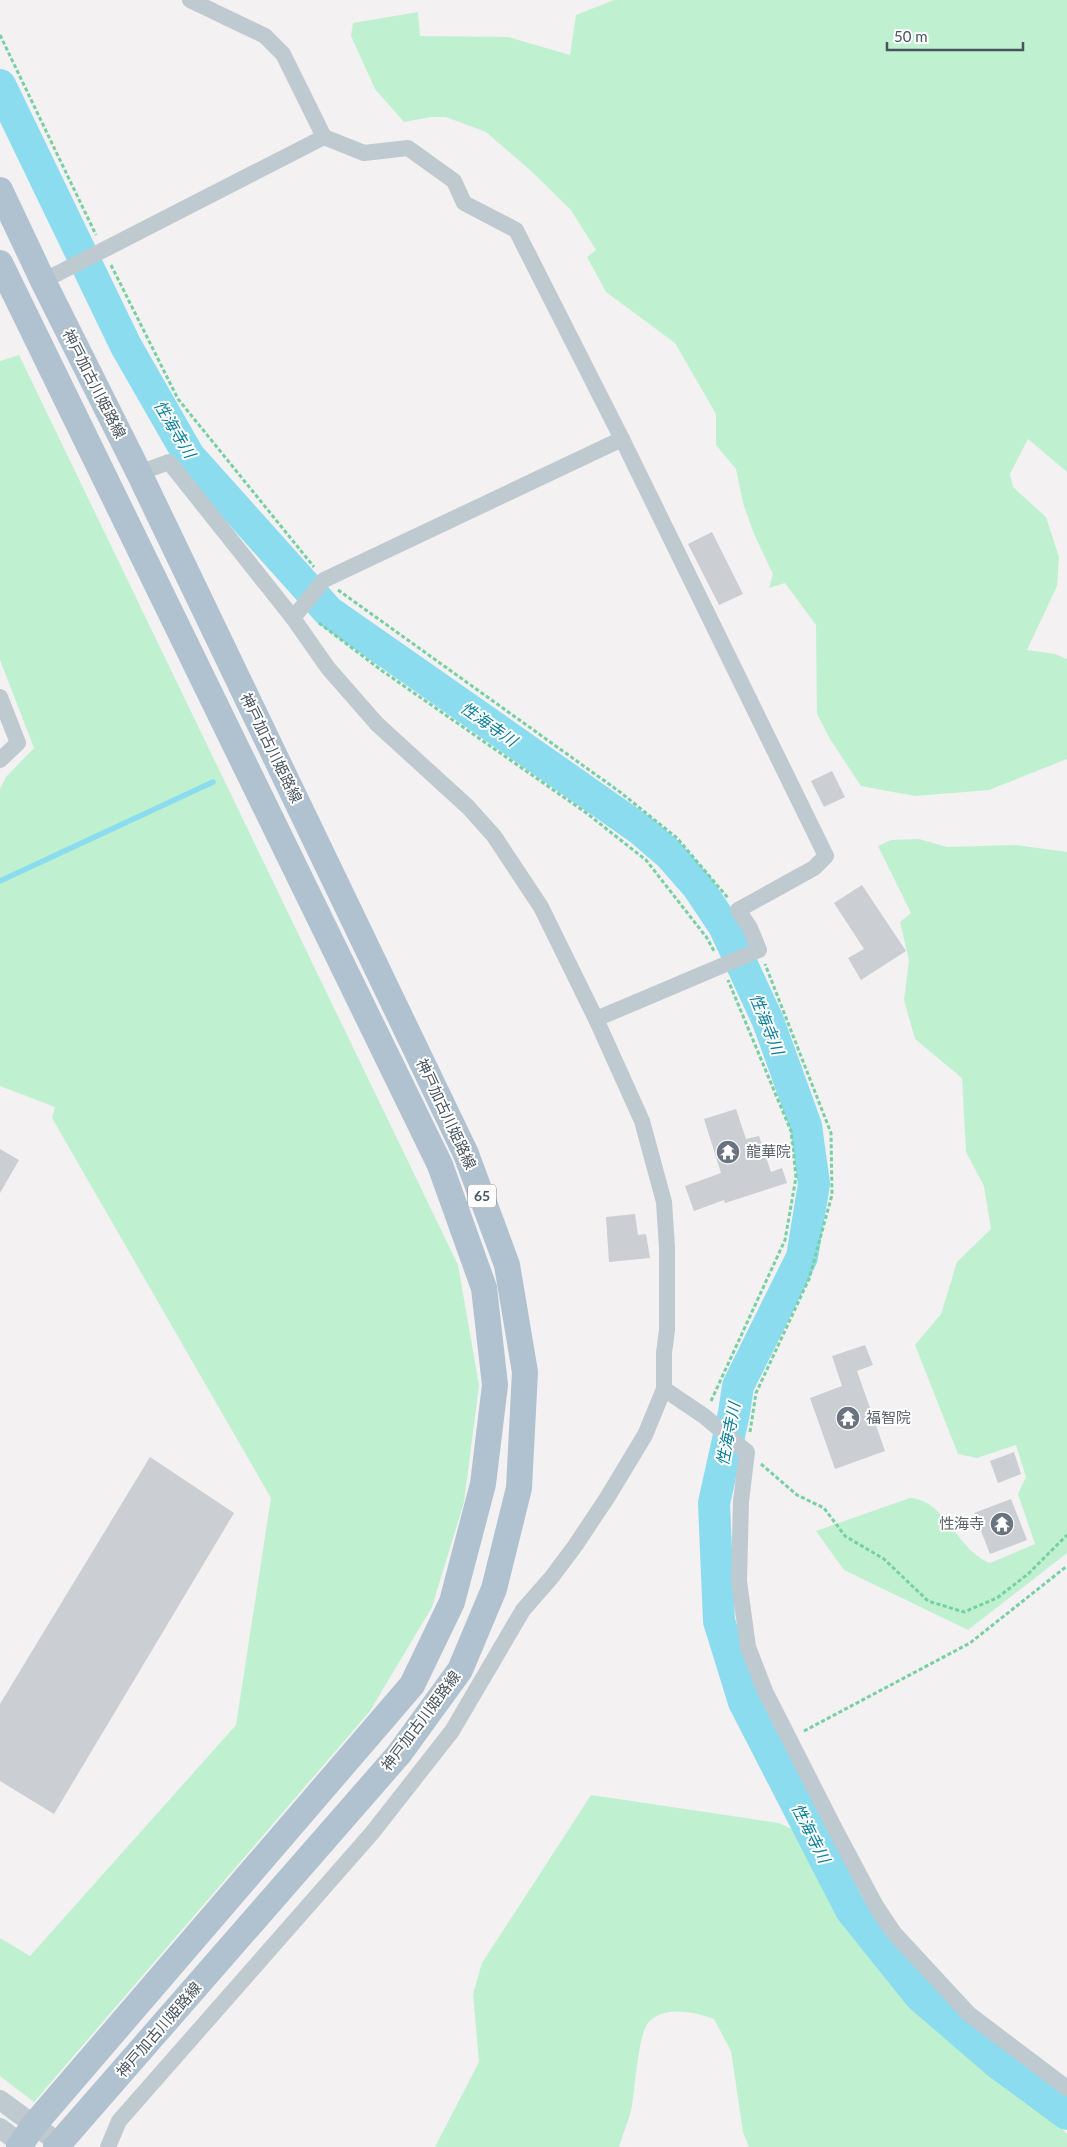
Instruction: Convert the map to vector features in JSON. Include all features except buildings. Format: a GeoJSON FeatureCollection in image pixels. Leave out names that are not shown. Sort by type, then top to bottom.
{"type":"FeatureCollection","features":[{"type":"Feature","properties":{"kind":"main road","name":"神戸加古川姫路線"},"geometry":{"type":"LineString","coordinates":[[0,190],[49,278],[139,473],[466,1154],[507,1266],[525,1372],[519,1488],[494,1589],[460,1670],[399,1754],[60,2146]]}},
{"type":"Feature","properties":{"kind":"main road","name":"神戸加古川姫路線"},"geometry":{"type":"LineString","coordinates":[[0,263],[440,1165],[484,1288],[495,1385],[483,1484],[452,1602],[412,1685],[24,2141]]}},
{"type":"Feature","properties":{"kind":"street"},"geometry":{"type":"LineString","coordinates":[[190,0],[265,36],[283,54],[324,137],[364,153],[408,148],[454,181],[464,203],[516,230],[622,439],[826,856],[814,868],[738,910],[750,928],[760,950],[596,1019]]}},
{"type":"Feature","properties":{"kind":"street"},"geometry":{"type":"LineString","coordinates":[[49,278],[324,137]]}},
{"type":"Feature","properties":{"kind":"street"},"geometry":{"type":"LineString","coordinates":[[296,614],[324,580],[622,439]]}},
{"type":"Feature","properties":{"kind":"street"},"geometry":{"type":"LineString","coordinates":[[108,2147],[119,2121],[372,1833],[452,1731],[523,1610],[551,1578],[608,1498],[645,1435],[664,1389],[664,1353],[667,1330],[667,1248],[664,1202],[642,1121],[596,1019],[540,908],[494,836],[468,807],[377,724],[328,668],[296,614],[169,462],[139,473]]}},
{"type":"Feature","properties":{"kind":"street"},"geometry":{"type":"LineString","coordinates":[[0,697],[18,743],[0,760]]}},
{"type":"Feature","properties":{"kind":"street"},"geometry":{"type":"LineString","coordinates":[[664,1389],[704,1416],[747,1452],[741,1501],[739,1581],[748,1647],[765,1691],[876,1906],[894,1933],[969,2014],[1067,2088]]}},
{"type":"Feature","properties":{"kind":"street"},"geometry":{"type":"LineString","coordinates":[[0,2100],[24,2141]]}},
{"type":"Feature","properties":{"kind":"street"},"geometry":{"type":"LineString","coordinates":[[0,2128],[24,2141],[60,2146]]}},
{"type":"Feature","properties":{"kind":"path"},"geometry":{"type":"LineString","coordinates":[[0,35],[103,250],[178,399],[324,580],[620,792],[677,838],[738,910]]}},
{"type":"Feature","properties":{"kind":"path"},"geometry":{"type":"LineString","coordinates":[[296,614],[381,670],[585,812],[646,860],[708,938],[791,1131],[796,1177],[785,1240],[704,1416]]}},
{"type":"Feature","properties":{"kind":"path"},"geometry":{"type":"LineString","coordinates":[[760,950],[831,1133],[832,1195],[809,1279],[756,1392],[747,1452],[797,1495],[824,1508],[845,1536],[884,1559],[928,1601],[964,1612],[997,1598],[1028,1574],[1067,1535]]}},
{"type":"Feature","properties":{"kind":"path"},"geometry":{"type":"LineString","coordinates":[[790,1738],[970,1644],[1067,1566]]}},
{"type":"Feature","properties":{"kind":"green space"},"geometry":{"type":"Polygon","coordinates":[[[614,0],[1067,0],[1067,472],[1028,439],[1010,474],[1013,487],[1046,517],[1059,557],[1057,586],[1027,650],[1055,654],[1067,659],[1067,759],[989,790],[915,796],[861,786],[830,739],[817,714],[816,625],[785,583],[769,588],[773,574],[754,534],[743,503],[736,469],[716,445],[716,414],[675,343],[606,292],[587,257],[596,250],[571,210],[530,170],[486,132],[446,117],[431,117],[404,122],[375,89],[351,36],[353,23],[418,12],[420,36],[508,37],[570,55],[576,15],[614,0]]]}},
{"type":"Feature","properties":{"kind":"green space"},"geometry":{"type":"Polygon","coordinates":[[[19,355],[458,1265],[479,1385],[464,1502],[432,1607],[370,1711],[34,2102],[0,2076],[0,1938],[30,1956],[236,1725],[271,1498],[52,1118],[55,1107],[0,1086],[0,789],[6,777],[34,748],[0,660],[0,361],[19,355]]]}},
{"type":"Feature","properties":{"kind":"green space"},"geometry":{"type":"Polygon","coordinates":[[[919,839],[947,847],[1016,845],[1067,852],[1067,1553],[968,1630],[844,1570],[816,1531],[910,1498],[922,1501],[933,1507],[969,1548],[979,1557],[990,1563],[1035,1544],[1018,1494],[1026,1477],[1016,1445],[977,1458],[958,1454],[915,1345],[941,1314],[957,1262],[991,1229],[984,1186],[966,1152],[962,1078],[915,1039],[904,1000],[909,960],[900,922],[911,913],[878,846],[891,840],[919,839]]]}},
{"type":"Feature","properties":{"kind":"green space"},"geometry":{"type":"Polygon","coordinates":[[[591,1795],[779,1823],[794,1830],[855,1939],[942,2035],[1050,2116],[1067,2134],[1067,2147],[749,2147],[743,2132],[731,2051],[714,2019],[689,2012],[671,2012],[655,2017],[648,2023],[645,2030],[639,2050],[632,2106],[619,2147],[435,2147],[479,2062],[473,1994],[482,1963],[591,1795]]]}},
{"type":"Feature","properties":{"kind":"waterway","name":"性海寺川"},"geometry":{"type":"LineString","coordinates":[[0,85],[126,346],[189,456],[328,611],[641,830],[669,854],[698,887],[724,926],[768,1021],[806,1126],[814,1184],[802,1257],[738,1386],[734,1413],[714,1503],[719,1621],[744,1702],[851,1910],[920,1996],[999,2064],[1067,2114]]}},
{"type":"Feature","properties":{"kind":"waterway"},"geometry":{"type":"LineString","coordinates":[[0,881],[213,782]]}},
{"type":"Feature","properties":{"kind":"place","name":"龍華院"},"geometry":{"type":"Point","coordinates":[728,1152]}},
{"type":"Feature","properties":{"kind":"place","name":"福智院"},"geometry":{"type":"Point","coordinates":[848,1418]}},
{"type":"Feature","properties":{"kind":"place","name":"性海寺"},"geometry":{"type":"Point","coordinates":[1002,1524]}}]}
